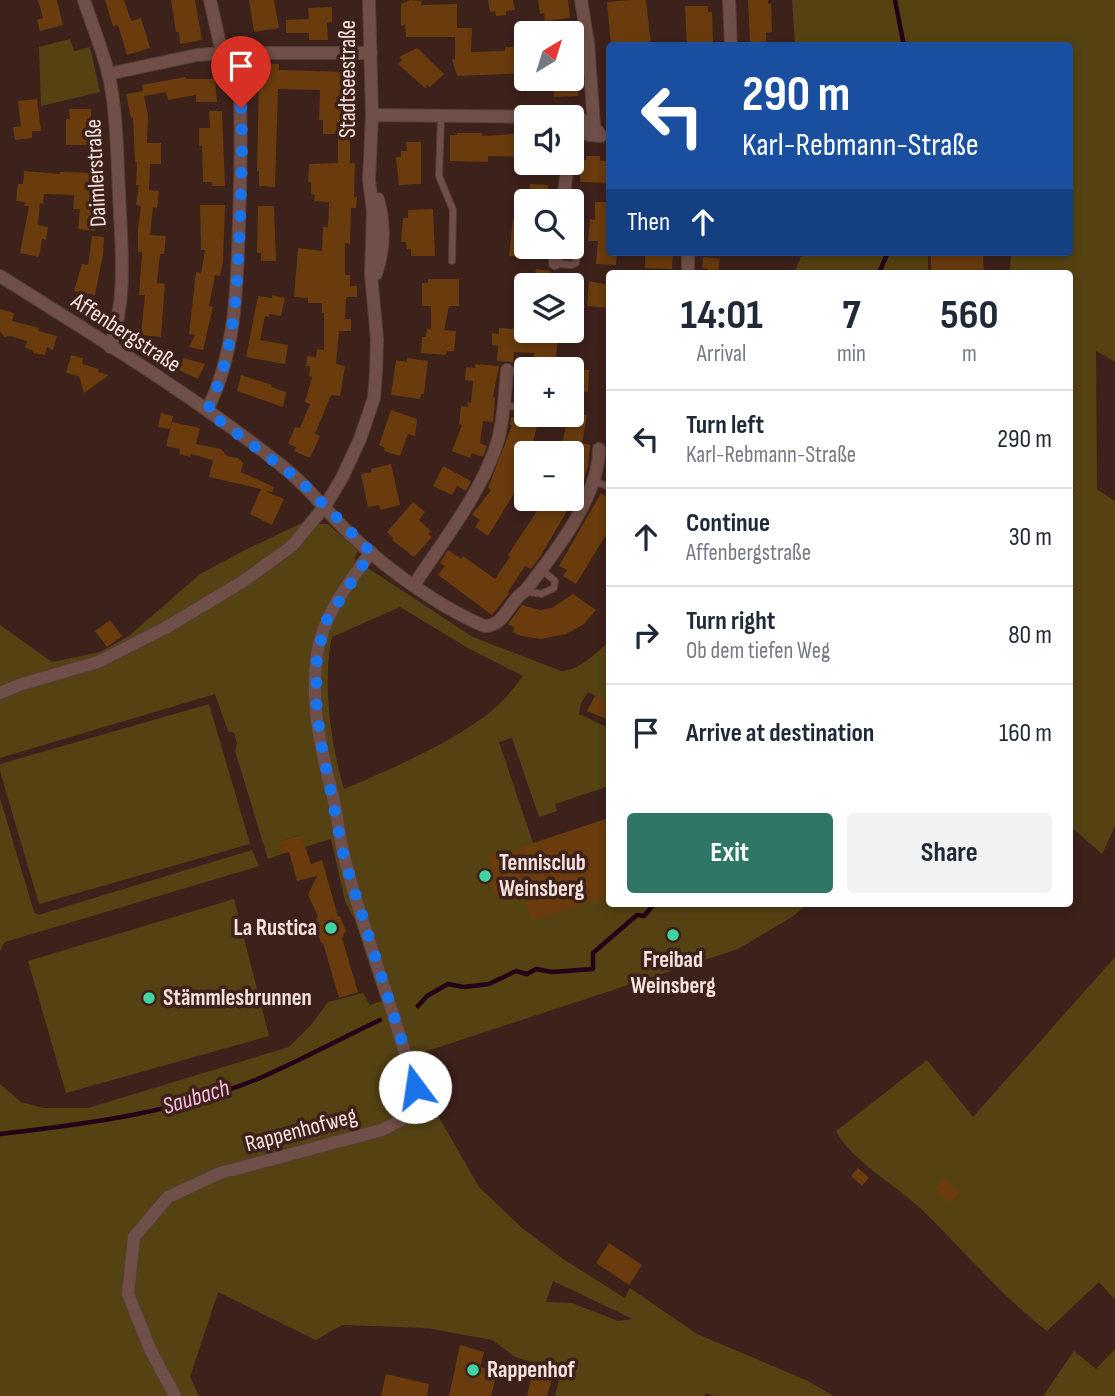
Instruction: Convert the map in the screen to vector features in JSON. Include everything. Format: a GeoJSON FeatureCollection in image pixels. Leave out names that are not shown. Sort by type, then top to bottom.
{"type":"FeatureCollection","features":[{"type":"Feature","properties":{"kind":"street","name":"Daimlerstraße"},"geometry":{"type":"LineString","coordinates":[[84,0],[108,74],[118,164],[121,303],[110,346]]}},
{"type":"Feature","properties":{"kind":"street"},"geometry":{"type":"LineString","coordinates":[[210,0],[222,53]]}},
{"type":"Feature","properties":{"kind":"street","name":"Stadtseestraße"},"geometry":{"type":"LineString","coordinates":[[0,693],[98,662],[213,600],[292,545],[325,506],[342,478],[360,439],[374,398],[377,339],[371,286],[373,211],[369,158],[372,115],[369,0]]}},
{"type":"Feature","properties":{"kind":"street"},"geometry":{"type":"LineString","coordinates":[[581,0],[588,43],[594,125]]}},
{"type":"Feature","properties":{"kind":"street"},"geometry":{"type":"LineString","coordinates":[[729,0],[731,42]]}},
{"type":"Feature","properties":{"kind":"street"},"geometry":{"type":"LineString","coordinates":[[207,411],[223,371],[230,340],[237,280],[242,131],[238,53]]}},
{"type":"Feature","properties":{"kind":"street"},"geometry":{"type":"LineString","coordinates":[[108,74],[197,55],[370,53]]}},
{"type":"Feature","properties":{"kind":"street"},"geometry":{"type":"LineString","coordinates":[[372,115],[514,117]]}},
{"type":"Feature","properties":{"kind":"street"},"geometry":{"type":"LineString","coordinates":[[584,121],[594,125],[605,136]]}},
{"type":"Feature","properties":{"kind":"street"},"geometry":{"type":"LineString","coordinates":[[584,133],[605,136]]}},
{"type":"Feature","properties":{"kind":"street"},"geometry":{"type":"LineString","coordinates":[[555,263],[556,259]]}},
{"type":"Feature","properties":{"kind":"street","name":"Affenbergstraße"},"geometry":{"type":"LineString","coordinates":[[0,276],[207,411],[298,479],[371,552],[414,585],[474,622],[491,627],[498,622],[519,594],[526,591]]}},
{"type":"Feature","properties":{"kind":"street"},"geometry":{"type":"LineString","coordinates":[[414,585],[475,492],[498,440],[505,405],[507,370]]}},
{"type":"Feature","properties":{"kind":"street"},"geometry":{"type":"LineString","coordinates":[[526,591],[567,535],[594,481],[603,454]]}},
{"type":"Feature","properties":{"kind":"street","name":"Rappenhofweg"},"geometry":{"type":"LineString","coordinates":[[175,1396],[150,1349],[128,1294],[134,1237],[168,1197],[220,1173],[382,1130],[405,1118],[419,1104],[344,858],[320,738],[316,699],[317,655],[326,621],[371,552]]}},
{"type":"Feature","properties":{"kind":"lane"},"geometry":{"type":"LineString","coordinates":[[584,43],[588,43]]}},
{"type":"Feature","properties":{"kind":"lane"},"geometry":{"type":"LineString","coordinates":[[441,116],[439,176],[453,210],[452,261]]}},
{"type":"Feature","properties":{"kind":"lane"},"geometry":{"type":"LineString","coordinates":[[555,263],[571,265],[576,263],[576,259]]}},
{"type":"Feature","properties":{"kind":"lane"},"geometry":{"type":"LineString","coordinates":[[507,370],[514,371]]}},
{"type":"Feature","properties":{"kind":"lane"},"geometry":{"type":"LineString","coordinates":[[505,405],[514,407]]}},
{"type":"Feature","properties":{"kind":"lane"},"geometry":{"type":"LineString","coordinates":[[594,481],[606,486]]}},
{"type":"Feature","properties":{"kind":"lane"},"geometry":{"type":"LineString","coordinates":[[526,591],[541,594],[554,588],[555,581],[542,570]]}},
{"type":"Feature","properties":{"kind":"shaded area"},"geometry":{"type":"Polygon","coordinates":[[[792,0],[1115,0],[1115,362],[1096,351],[1097,489],[1115,501],[1115,826],[1102,854],[1073,829],[1073,270],[1010,270],[1011,256],[1073,256],[1073,42],[795,42],[792,0]]]}},
{"type":"Feature","properties":{"kind":"shaded area"},"geometry":{"type":"Polygon","coordinates":[[[70,39],[74,51],[90,47],[100,92],[41,106],[39,47],[70,39]]]}},
{"type":"Feature","properties":{"kind":"shaded area"},"geometry":{"type":"Polygon","coordinates":[[[928,256],[928,270],[795,270],[801,257],[928,256]]]}},
{"type":"Feature","properties":{"kind":"shaded area"},"geometry":{"type":"Polygon","coordinates":[[[302,523],[328,524],[358,551],[354,559],[473,637],[561,671],[580,665],[606,644],[606,719],[587,711],[595,696],[588,692],[581,703],[579,714],[606,727],[606,787],[555,804],[557,811],[539,817],[512,738],[499,742],[533,843],[606,819],[606,907],[804,907],[738,949],[415,1055],[433,1107],[479,1187],[522,1228],[563,1259],[625,1298],[630,1288],[697,1334],[806,1380],[834,1396],[714,1396],[706,1393],[704,1396],[555,1396],[561,1371],[515,1357],[492,1340],[427,1328],[342,1325],[316,1340],[218,1292],[190,1377],[199,1396],[0,1396],[0,1084],[21,1102],[43,1108],[88,1108],[289,1047],[311,1025],[328,1002],[363,993],[370,1005],[382,1001],[358,926],[345,901],[331,839],[305,847],[300,835],[279,842],[282,854],[268,859],[235,751],[237,743],[234,733],[228,731],[215,694],[0,758],[0,625],[52,662],[100,652],[129,636],[200,574],[302,523]],[[400,607],[332,637],[328,673],[329,713],[344,789],[452,738],[496,707],[523,676],[468,648],[400,607]],[[553,1281],[546,1302],[572,1303],[618,1321],[631,1318],[553,1281]]]}},
{"type":"Feature","properties":{"kind":"shaded area"},"geometry":{"type":"Polygon","coordinates":[[[209,704],[250,844],[39,904],[0,764],[209,704]]]}},
{"type":"Feature","properties":{"kind":"shaded area"},"geometry":{"type":"Polygon","coordinates":[[[0,798],[34,912],[38,915],[252,850],[259,866],[5,942],[0,951],[0,798]]]}},
{"type":"Feature","properties":{"kind":"shaded area","name":"Stämmlesbrunnen"},"geometry":{"type":"Polygon","coordinates":[[[234,899],[269,1036],[66,1093],[28,961],[234,899]]]}},
{"type":"Feature","properties":{"kind":"shaded area"},"geometry":{"type":"Polygon","coordinates":[[[1115,957],[1115,1300],[1099,1282],[1047,1331],[997,1286],[919,1207],[851,1151],[836,1131],[927,1060],[973,1117],[1115,957]]]}},
{"type":"Feature","properties":{"kind":"shaded area"},"geometry":{"type":"Polygon","coordinates":[[[1115,1349],[1115,1396],[1043,1396],[1074,1351],[1096,1369],[1115,1349]]]}},
{"type":"Feature","properties":{"kind":"building"},"geometry":{"type":"Polygon","coordinates":[[[38,0],[57,0],[63,25],[40,31],[37,20],[43,18],[38,0]]]}},
{"type":"Feature","properties":{"kind":"building"},"geometry":{"type":"Polygon","coordinates":[[[105,0],[124,0],[131,21],[141,18],[150,48],[127,55],[118,25],[113,26],[105,0]]]}},
{"type":"Feature","properties":{"kind":"building"},"geometry":{"type":"Polygon","coordinates":[[[171,0],[195,0],[202,40],[180,44],[171,0]]]}},
{"type":"Feature","properties":{"kind":"building"},"geometry":{"type":"Polygon","coordinates":[[[249,0],[274,0],[279,28],[254,32],[249,0]]]}},
{"type":"Feature","properties":{"kind":"building"},"geometry":{"type":"Polygon","coordinates":[[[410,0],[422,1],[421,5],[457,4],[457,28],[472,28],[471,52],[505,51],[505,47],[514,47],[514,74],[457,76],[452,59],[455,59],[455,37],[406,37],[405,25],[401,26],[401,4],[410,0]]]}},
{"type":"Feature","properties":{"kind":"building"},"geometry":{"type":"Polygon","coordinates":[[[488,0],[513,0],[515,10],[496,16],[495,11],[490,12],[488,0]]]}},
{"type":"Feature","properties":{"kind":"building"},"geometry":{"type":"Polygon","coordinates":[[[538,0],[568,0],[570,18],[545,21],[544,13],[540,14],[538,0]]]}},
{"type":"Feature","properties":{"kind":"building"},"geometry":{"type":"Polygon","coordinates":[[[646,0],[651,42],[611,42],[607,2],[646,0]]]}},
{"type":"Feature","properties":{"kind":"building"},"geometry":{"type":"Polygon","coordinates":[[[748,0],[768,0],[768,4],[771,3],[772,32],[766,33],[766,42],[750,42],[748,0]]]}},
{"type":"Feature","properties":{"kind":"building"},"geometry":{"type":"Polygon","coordinates":[[[685,6],[708,6],[708,12],[712,12],[713,42],[687,42],[685,6]]]}},
{"type":"Feature","properties":{"kind":"building"},"geometry":{"type":"Polygon","coordinates":[[[332,7],[332,22],[327,23],[328,40],[309,40],[309,33],[286,33],[286,20],[309,19],[308,8],[332,7]]]}},
{"type":"Feature","properties":{"kind":"building"},"geometry":{"type":"Polygon","coordinates":[[[417,48],[444,74],[430,87],[427,85],[425,88],[398,64],[402,60],[399,57],[417,48]]]}},
{"type":"Feature","properties":{"kind":"building"},"geometry":{"type":"Polygon","coordinates":[[[267,64],[279,64],[279,70],[349,72],[347,134],[323,134],[323,120],[319,120],[320,90],[278,89],[275,187],[259,186],[257,171],[259,76],[262,76],[262,70],[267,70],[267,64]]]}},
{"type":"Feature","properties":{"kind":"building"},"geometry":{"type":"Polygon","coordinates":[[[185,77],[215,79],[217,102],[196,102],[196,95],[168,100],[166,92],[144,96],[148,115],[147,143],[161,143],[161,164],[150,164],[149,190],[159,191],[157,208],[153,207],[150,235],[166,236],[164,254],[160,254],[157,283],[165,284],[161,337],[141,335],[145,295],[139,295],[142,252],[138,252],[138,230],[141,206],[136,205],[139,185],[136,185],[133,117],[131,118],[126,94],[143,91],[142,85],[185,77]]]}},
{"type":"Feature","properties":{"kind":"building"},"geometry":{"type":"Polygon","coordinates":[[[554,91],[578,91],[578,96],[554,97],[554,91]]]}},
{"type":"Feature","properties":{"kind":"building"},"geometry":{"type":"Polygon","coordinates":[[[37,99],[41,131],[32,131],[32,138],[15,140],[13,127],[21,126],[18,101],[37,99]]]}},
{"type":"Feature","properties":{"kind":"building"},"geometry":{"type":"Polygon","coordinates":[[[69,109],[91,109],[91,131],[87,131],[87,145],[66,145],[66,119],[70,119],[69,109]]]}},
{"type":"Feature","properties":{"kind":"building"},"geometry":{"type":"Polygon","coordinates":[[[209,111],[222,111],[225,186],[212,186],[212,182],[203,182],[199,128],[210,128],[209,111]]]}},
{"type":"Feature","properties":{"kind":"building"},"geometry":{"type":"Polygon","coordinates":[[[350,134],[350,163],[355,163],[354,197],[357,197],[356,208],[351,208],[350,244],[345,243],[345,275],[350,275],[350,286],[357,286],[357,297],[346,297],[345,319],[351,319],[351,331],[339,331],[336,364],[345,366],[340,396],[331,395],[315,434],[320,436],[310,458],[294,451],[296,447],[288,444],[295,427],[300,428],[310,404],[305,402],[312,377],[309,376],[310,366],[306,366],[307,356],[316,357],[317,349],[324,350],[324,313],[322,303],[308,303],[308,298],[294,297],[298,248],[322,251],[323,227],[328,227],[329,202],[314,201],[311,182],[308,182],[309,164],[338,163],[338,135],[350,134]]]}},
{"type":"Feature","properties":{"kind":"building"},"geometry":{"type":"Polygon","coordinates":[[[514,134],[514,157],[488,156],[488,162],[450,161],[450,135],[514,134]]]}},
{"type":"Feature","properties":{"kind":"building"},"geometry":{"type":"Polygon","coordinates":[[[406,142],[421,142],[421,184],[399,185],[396,157],[401,157],[401,151],[407,151],[406,142]]]}},
{"type":"Feature","properties":{"kind":"building"},"geometry":{"type":"Polygon","coordinates":[[[586,156],[600,156],[600,161],[606,161],[606,183],[580,182],[580,175],[584,175],[586,156]]]}},
{"type":"Feature","properties":{"kind":"building"},"geometry":{"type":"Polygon","coordinates":[[[24,171],[97,173],[96,201],[99,201],[95,231],[78,229],[80,209],[73,209],[74,195],[44,194],[43,204],[40,203],[38,225],[48,227],[46,240],[42,239],[39,257],[20,253],[29,206],[24,206],[25,202],[16,201],[18,184],[23,184],[24,171]]]}},
{"type":"Feature","properties":{"kind":"building"},"geometry":{"type":"Polygon","coordinates":[[[530,184],[548,185],[548,189],[530,189],[530,184]]]}},
{"type":"Feature","properties":{"kind":"building"},"geometry":{"type":"Polygon","coordinates":[[[595,202],[606,202],[606,256],[617,256],[616,265],[596,264],[598,241],[588,241],[590,219],[595,220],[595,202]]]}},
{"type":"Feature","properties":{"kind":"building"},"geometry":{"type":"Polygon","coordinates":[[[200,205],[225,205],[223,262],[220,276],[215,275],[209,306],[213,307],[203,350],[189,347],[195,335],[189,334],[196,272],[201,273],[205,250],[201,250],[200,205]]]}},
{"type":"Feature","properties":{"kind":"building"},"geometry":{"type":"Polygon","coordinates":[[[258,206],[274,206],[276,261],[261,261],[261,253],[257,253],[258,206]]]}},
{"type":"Feature","properties":{"kind":"building"},"geometry":{"type":"Polygon","coordinates":[[[433,209],[435,256],[411,256],[411,249],[407,249],[406,242],[401,242],[403,218],[408,218],[408,210],[433,209]]]}},
{"type":"Feature","properties":{"kind":"building"},"geometry":{"type":"Polygon","coordinates":[[[513,219],[514,219],[514,257],[509,256],[513,219]]]}},
{"type":"Feature","properties":{"kind":"building"},"geometry":{"type":"Polygon","coordinates":[[[92,236],[104,237],[95,295],[74,291],[82,264],[88,265],[92,236]]]}},
{"type":"Feature","properties":{"kind":"building"},"geometry":{"type":"Polygon","coordinates":[[[645,256],[673,256],[672,269],[645,268],[645,256]]]}},
{"type":"Feature","properties":{"kind":"building"},"geometry":{"type":"Polygon","coordinates":[[[931,256],[983,256],[984,270],[931,270],[931,256]]]}},
{"type":"Feature","properties":{"kind":"building"},"geometry":{"type":"Polygon","coordinates":[[[703,257],[720,259],[718,270],[702,268],[703,257]]]}},
{"type":"Feature","properties":{"kind":"building"},"geometry":{"type":"Polygon","coordinates":[[[536,269],[550,271],[550,273],[536,273],[536,269]]]}},
{"type":"Feature","properties":{"kind":"building"},"geometry":{"type":"Polygon","coordinates":[[[428,279],[459,279],[459,306],[449,306],[444,330],[456,331],[454,351],[447,351],[446,355],[421,353],[422,337],[426,337],[427,329],[431,329],[431,306],[422,306],[422,283],[428,283],[428,279]]]}},
{"type":"Feature","properties":{"kind":"building"},"geometry":{"type":"Polygon","coordinates":[[[589,281],[606,284],[606,308],[587,306],[589,281]]]}},
{"type":"Feature","properties":{"kind":"building"},"geometry":{"type":"Polygon","coordinates":[[[272,295],[285,298],[281,316],[265,316],[260,340],[288,345],[285,364],[246,357],[258,296],[272,298],[272,295]]]}},
{"type":"Feature","properties":{"kind":"building"},"geometry":{"type":"Polygon","coordinates":[[[0,309],[14,313],[12,321],[57,336],[53,350],[47,347],[45,355],[33,353],[33,350],[25,348],[27,341],[4,337],[0,331],[0,309]]]}},
{"type":"Feature","properties":{"kind":"building"},"geometry":{"type":"Polygon","coordinates":[[[499,328],[514,329],[514,343],[557,343],[556,357],[534,357],[534,353],[514,352],[513,362],[497,361],[498,346],[492,345],[492,333],[499,334],[499,328]]]}},
{"type":"Feature","properties":{"kind":"building"},"geometry":{"type":"Polygon","coordinates":[[[71,355],[83,358],[82,364],[109,375],[84,393],[79,376],[66,373],[71,355]]]}},
{"type":"Feature","properties":{"kind":"building"},"geometry":{"type":"Polygon","coordinates":[[[184,358],[205,364],[198,379],[179,370],[184,358]]]}},
{"type":"Feature","properties":{"kind":"building"},"geometry":{"type":"Polygon","coordinates":[[[407,358],[428,361],[424,394],[421,394],[420,399],[391,395],[396,360],[407,362],[407,358]]]}},
{"type":"Feature","properties":{"kind":"building"},"geometry":{"type":"Polygon","coordinates":[[[475,364],[499,366],[493,397],[493,422],[483,421],[480,443],[487,446],[483,457],[472,453],[470,458],[452,451],[462,425],[459,424],[461,406],[468,407],[468,402],[471,403],[473,381],[465,380],[466,367],[475,368],[475,364]]]}},
{"type":"Feature","properties":{"kind":"building"},"geometry":{"type":"Polygon","coordinates":[[[584,370],[589,370],[588,392],[584,392],[584,370]]]}},
{"type":"Feature","properties":{"kind":"building"},"geometry":{"type":"Polygon","coordinates":[[[241,375],[286,392],[283,407],[237,391],[241,375]]]}},
{"type":"Feature","properties":{"kind":"building"},"geometry":{"type":"Polygon","coordinates":[[[391,410],[417,419],[415,436],[408,434],[400,456],[384,451],[385,448],[379,445],[391,410]]]}},
{"type":"Feature","properties":{"kind":"building"},"geometry":{"type":"Polygon","coordinates":[[[161,413],[173,416],[170,429],[158,427],[161,413]]]}},
{"type":"Feature","properties":{"kind":"building"},"geometry":{"type":"Polygon","coordinates":[[[584,414],[587,415],[582,441],[563,441],[566,427],[584,427],[584,414]]]}},
{"type":"Feature","properties":{"kind":"building"},"geometry":{"type":"Polygon","coordinates":[[[511,417],[514,418],[514,427],[537,427],[533,441],[514,441],[514,492],[488,536],[475,527],[480,520],[472,515],[491,490],[488,488],[511,417]]]}},
{"type":"Feature","properties":{"kind":"building"},"geometry":{"type":"Polygon","coordinates":[[[172,422],[200,428],[196,444],[221,449],[227,456],[238,458],[243,463],[241,472],[274,487],[272,492],[265,491],[284,499],[272,525],[250,514],[261,489],[209,477],[213,460],[179,454],[180,449],[166,446],[172,422]]]}},
{"type":"Feature","properties":{"kind":"building"},"geometry":{"type":"Polygon","coordinates":[[[584,444],[590,445],[584,480],[584,444]]]}},
{"type":"Feature","properties":{"kind":"building"},"geometry":{"type":"Polygon","coordinates":[[[391,464],[400,505],[380,510],[379,505],[368,507],[361,474],[391,464]]]}},
{"type":"Feature","properties":{"kind":"building"},"geometry":{"type":"Polygon","coordinates":[[[443,466],[471,481],[466,491],[457,486],[452,495],[433,486],[443,466]]]}},
{"type":"Feature","properties":{"kind":"building"},"geometry":{"type":"Polygon","coordinates":[[[601,493],[606,496],[606,535],[576,584],[563,576],[567,570],[559,566],[601,493]]]}},
{"type":"Feature","properties":{"kind":"building"},"geometry":{"type":"Polygon","coordinates":[[[413,502],[425,512],[419,520],[431,531],[428,534],[432,537],[414,557],[392,540],[387,532],[413,502]]]}},
{"type":"Feature","properties":{"kind":"building"},"geometry":{"type":"Polygon","coordinates":[[[537,511],[567,511],[540,557],[531,569],[525,566],[509,594],[492,615],[438,575],[445,566],[440,563],[448,550],[461,559],[463,556],[495,579],[510,557],[508,555],[537,511]]]}},
{"type":"Feature","properties":{"kind":"building"},"geometry":{"type":"Polygon","coordinates":[[[573,594],[596,610],[584,624],[566,634],[541,639],[512,632],[515,628],[508,624],[522,605],[540,610],[552,608],[573,594]]]}},
{"type":"Feature","properties":{"kind":"building"},"geometry":{"type":"Polygon","coordinates":[[[110,620],[122,636],[107,647],[95,631],[110,620]]]}},
{"type":"Feature","properties":{"kind":"building"},"geometry":{"type":"Polygon","coordinates":[[[595,696],[606,702],[606,719],[587,711],[595,696]]]}},
{"type":"Feature","properties":{"kind":"building"},"geometry":{"type":"Polygon","coordinates":[[[606,819],[606,897],[532,921],[520,887],[495,895],[490,882],[495,880],[487,855],[499,851],[501,854],[606,819]]]}},
{"type":"Feature","properties":{"kind":"building","name":"La Rustica"},"geometry":{"type":"Polygon","coordinates":[[[301,835],[311,864],[322,860],[338,917],[340,916],[346,931],[342,938],[358,992],[339,998],[317,930],[318,916],[308,895],[317,876],[297,881],[289,852],[282,854],[278,842],[301,835]]]}},
{"type":"Feature","properties":{"kind":"building"},"geometry":{"type":"Polygon","coordinates":[[[858,1168],[869,1178],[862,1186],[851,1176],[858,1168]]]}},
{"type":"Feature","properties":{"kind":"building"},"geometry":{"type":"Polygon","coordinates":[[[945,1178],[960,1193],[949,1203],[934,1188],[945,1178]]]}},
{"type":"Feature","properties":{"kind":"building"},"geometry":{"type":"Polygon","coordinates":[[[609,1243],[642,1265],[629,1285],[596,1263],[609,1243]]]}},
{"type":"Feature","properties":{"kind":"building","name":"Rappenhof"},"geometry":{"type":"Polygon","coordinates":[[[460,1345],[484,1352],[480,1367],[497,1372],[491,1396],[449,1396],[460,1345]]]}},
{"type":"Feature","properties":{"kind":"building"},"geometry":{"type":"Polygon","coordinates":[[[533,1370],[553,1375],[547,1396],[527,1396],[533,1370]]]}},
{"type":"Feature","properties":{"kind":"building"},"geometry":{"type":"Polygon","coordinates":[[[386,1374],[429,1384],[427,1396],[381,1396],[386,1374]]]}},
{"type":"Feature","properties":{"kind":"waterway","name":"Saubach"},"geometry":{"type":"LineString","coordinates":[[895,0],[903,42]]}},
{"type":"Feature","properties":{"kind":"waterway","name":"Saubach"},"geometry":{"type":"LineString","coordinates":[[880,270],[886,256]]}},
{"type":"Feature","properties":{"kind":"waterway","name":"Saubach"},"geometry":{"type":"LineString","coordinates":[[418,1006],[427,996],[448,984],[464,987],[489,984],[516,971],[527,974],[536,969],[552,972],[593,969],[593,953],[637,915],[644,916],[652,907]]}},
{"type":"Feature","properties":{"kind":"waterway","name":"Saubach"},"geometry":{"type":"LineString","coordinates":[[0,1134],[99,1121],[197,1100],[260,1078],[380,1020]]}},
{"type":"Feature","properties":{"kind":"place","name":"Tennisclub Weinsberg"},"geometry":{"type":"Point","coordinates":[485,876]}},
{"type":"Feature","properties":{"kind":"place","name":"La Rustica"},"geometry":{"type":"Point","coordinates":[331,928]}},
{"type":"Feature","properties":{"kind":"place","name":"Freibad Weinsberg"},"geometry":{"type":"Point","coordinates":[673,935]}},
{"type":"Feature","properties":{"kind":"place","name":"Stämmlesbrunnen"},"geometry":{"type":"Point","coordinates":[149,998]}},
{"type":"Feature","properties":{"kind":"place","name":"Rappenhof"},"geometry":{"type":"Point","coordinates":[473,1370]}},
{"type":"Feature","properties":{"kind":"route"},"geometry":{"type":"LineString","coordinates":[[241,108],[237,280],[230,340],[223,371],[207,411],[298,479],[371,552],[326,621],[317,655],[316,699],[320,738],[344,858],[415,1087]]}}]}
